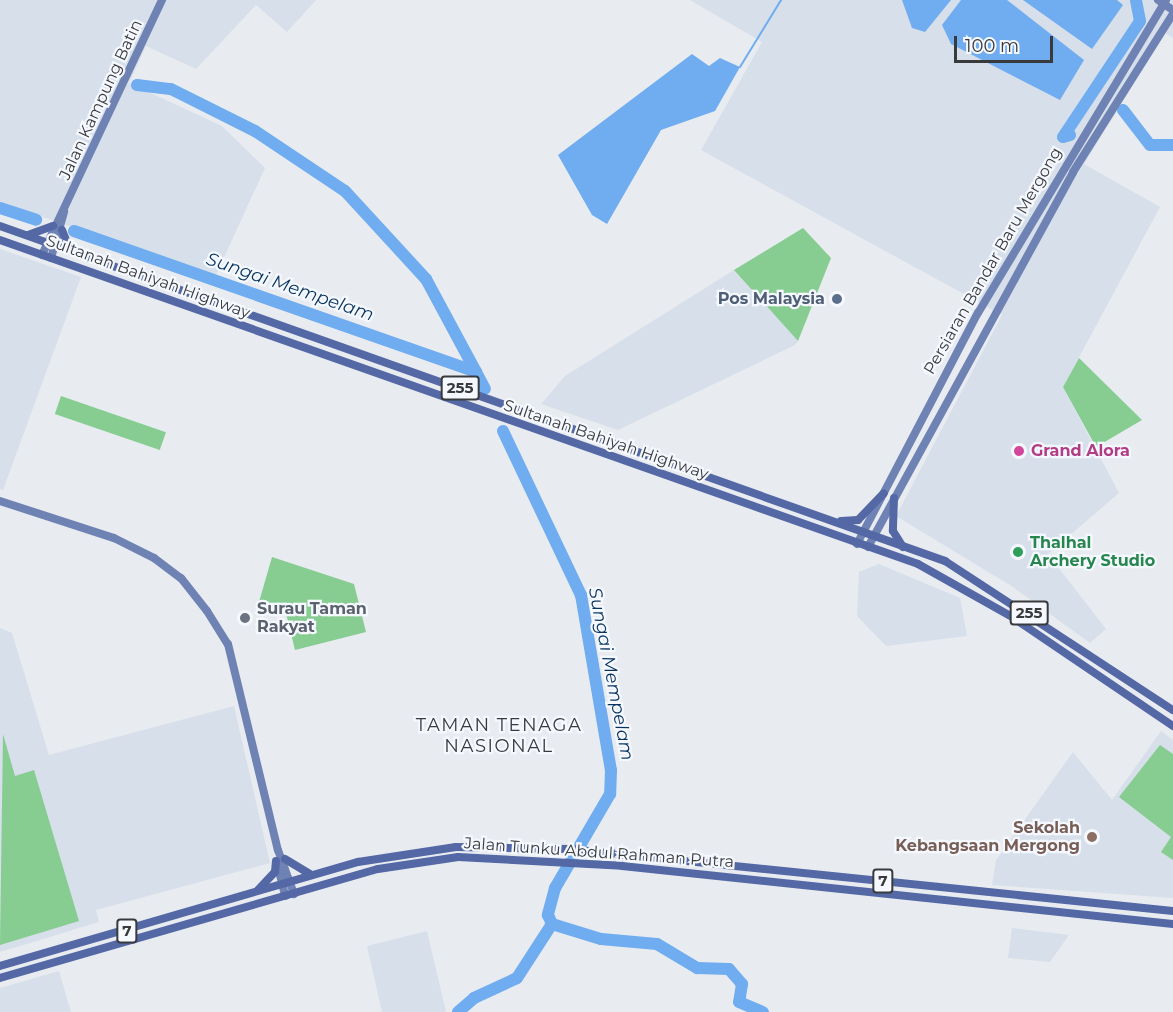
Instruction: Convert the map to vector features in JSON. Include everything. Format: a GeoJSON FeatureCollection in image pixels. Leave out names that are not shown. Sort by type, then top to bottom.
{"type":"FeatureCollection","features":[{"type":"Feature","properties":{"kind":"main road","name":"Sultanah Bahiyah Highway"},"geometry":{"type":"LineString","coordinates":[[0,226],[903,547],[981,582],[1173,710]]}},
{"type":"Feature","properties":{"kind":"main road"},"geometry":{"type":"LineString","coordinates":[[25,235],[57,228],[64,243],[74,252]]}},
{"type":"Feature","properties":{"kind":"main road","name":"Sultanah Bahiyah Highway"},"geometry":{"type":"LineString","coordinates":[[0,240],[325,357],[868,547],[957,583],[1173,726]]}},
{"type":"Feature","properties":{"kind":"main road"},"geometry":{"type":"LineString","coordinates":[[325,357],[330,342]]}},
{"type":"Feature","properties":{"kind":"main road"},"geometry":{"type":"LineString","coordinates":[[826,518],[858,520],[884,493]]}},
{"type":"Feature","properties":{"kind":"main road"},"geometry":{"type":"LineString","coordinates":[[894,498],[893,531],[903,547]]}},
{"type":"Feature","properties":{"kind":"main road","name":"Jalan Tunku Abdul Rahman Putra"},"geometry":{"type":"LineString","coordinates":[[0,966],[313,875],[427,849],[569,849],[1173,911]]}},
{"type":"Feature","properties":{"kind":"main road","name":"Jalan Tunku Abdul Rahman Putra"},"geometry":{"type":"LineString","coordinates":[[0,978],[285,896],[428,860],[472,856],[584,864],[1173,924]]}},
{"type":"Feature","properties":{"kind":"main road"},"geometry":{"type":"LineString","coordinates":[[253,894],[268,882],[280,860],[298,872],[313,875]]}},
{"type":"Feature","properties":{"kind":"main road"},"geometry":{"type":"LineString","coordinates":[[285,896],[291,882]]}},
{"type":"Feature","properties":{"kind":"street","name":"Jalan Kampung Batin"},"geometry":{"type":"LineString","coordinates":[[42,255],[47,242],[57,228],[162,0]]}},
{"type":"Feature","properties":{"kind":"street"},"geometry":{"type":"LineString","coordinates":[[1162,1],[1173,12]]}},
{"type":"Feature","properties":{"kind":"street","name":"Persiaran Bandar Baru Mergong"},"geometry":{"type":"LineString","coordinates":[[857,544],[1056,175],[1162,1]]}},
{"type":"Feature","properties":{"kind":"street","name":"Persiaran Bandar Baru Mergong"},"geometry":{"type":"LineString","coordinates":[[868,547],[1073,172],[1173,12]]}},
{"type":"Feature","properties":{"kind":"street","name":"Jalan Kampung Batin"},"geometry":{"type":"LineString","coordinates":[[51,258],[56,246],[57,228]]}},
{"type":"Feature","properties":{"kind":"street"},"geometry":{"type":"LineString","coordinates":[[0,501],[136,549],[190,589],[228,644],[278,850],[285,896]]}},
{"type":"Feature","properties":{"kind":"street"},"geometry":{"type":"LineString","coordinates":[[280,860],[294,894]]}},
{"type":"Feature","properties":{"kind":"shaded area"},"geometry":{"type":"Polygon","coordinates":[[[0,0],[316,0],[287,32],[256,5],[196,69],[146,46],[129,83],[222,126],[265,168],[215,277],[0,202],[0,0]]]}},
{"type":"Feature","properties":{"kind":"shaded area"},"geometry":{"type":"Polygon","coordinates":[[[690,0],[1173,0],[1173,38],[1165,33],[1084,164],[1160,207],[1063,387],[1119,493],[1048,554],[1106,629],[1090,643],[1013,587],[896,516],[1002,315],[701,150],[762,42],[690,0]]]}},
{"type":"Feature","properties":{"kind":"shaded area"},"geometry":{"type":"Polygon","coordinates":[[[0,249],[81,277],[3,490],[0,489],[0,249]]]}},
{"type":"Feature","properties":{"kind":"shaded area"},"geometry":{"type":"Polygon","coordinates":[[[734,270],[798,341],[795,345],[618,430],[541,404],[565,376],[734,270]]]}},
{"type":"Feature","properties":{"kind":"shaded area"},"geometry":{"type":"Polygon","coordinates":[[[879,564],[960,598],[967,636],[886,646],[857,616],[859,572],[879,564]]]}},
{"type":"Feature","properties":{"kind":"shaded area"},"geometry":{"type":"Polygon","coordinates":[[[0,628],[12,633],[49,755],[234,706],[270,863],[96,910],[99,922],[0,952],[0,628]]]}},
{"type":"Feature","properties":{"kind":"shaded area","name":"Sekolah Kebangsaan Mergong"},"geometry":{"type":"Polygon","coordinates":[[[1161,731],[1173,740],[1173,898],[992,885],[996,860],[1073,752],[1112,800],[1161,731]]]}},
{"type":"Feature","properties":{"kind":"shaded area"},"geometry":{"type":"Polygon","coordinates":[[[1012,928],[1069,935],[1050,962],[1008,958],[1012,928]]]}},
{"type":"Feature","properties":{"kind":"shaded area"},"geometry":{"type":"Polygon","coordinates":[[[427,931],[446,1012],[382,1012],[367,946],[427,931]]]}},
{"type":"Feature","properties":{"kind":"shaded area"},"geometry":{"type":"Polygon","coordinates":[[[59,971],[71,1012],[0,1012],[0,988],[59,971]]]}},
{"type":"Feature","properties":{"kind":"green space"},"geometry":{"type":"Polygon","coordinates":[[[803,228],[831,258],[798,341],[734,270],[803,228]]]}},
{"type":"Feature","properties":{"kind":"green space"},"geometry":{"type":"Polygon","coordinates":[[[1079,358],[1142,420],[1096,447],[1063,387],[1079,358]]]}},
{"type":"Feature","properties":{"kind":"green space"},"geometry":{"type":"Polygon","coordinates":[[[61,396],[166,432],[160,450],[55,414],[61,396]]]}},
{"type":"Feature","properties":{"kind":"green space"},"geometry":{"type":"Polygon","coordinates":[[[272,557],[354,584],[366,632],[295,650],[285,609],[259,602],[272,557]]]}},
{"type":"Feature","properties":{"kind":"green space"},"geometry":{"type":"Polygon","coordinates":[[[3,734],[15,776],[34,770],[79,921],[0,945],[3,734]]]}},
{"type":"Feature","properties":{"kind":"green space"},"geometry":{"type":"Polygon","coordinates":[[[1160,745],[1173,754],[1173,860],[1161,852],[1171,837],[1119,797],[1160,745]]]}},
{"type":"Feature","properties":{"kind":"water"},"geometry":{"type":"Polygon","coordinates":[[[902,0],[951,0],[925,32],[912,28],[902,0]]]}},
{"type":"Feature","properties":{"kind":"water"},"geometry":{"type":"Polygon","coordinates":[[[961,0],[1007,0],[1084,60],[1060,100],[951,44],[942,25],[961,0]]]}},
{"type":"Feature","properties":{"kind":"water"},"geometry":{"type":"Polygon","coordinates":[[[1023,0],[1117,0],[1123,5],[1092,49],[1023,0]]]}},
{"type":"Feature","properties":{"kind":"water"},"geometry":{"type":"Polygon","coordinates":[[[692,54],[709,66],[720,58],[740,67],[715,111],[661,130],[607,224],[592,215],[558,155],[692,54]]]}},
{"type":"Feature","properties":{"kind":"waterway"},"geometry":{"type":"LineString","coordinates":[[740,67],[781,0]]}},
{"type":"Feature","properties":{"kind":"waterway"},"geometry":{"type":"LineString","coordinates":[[1070,135],[1063,137],[1140,21],[1136,0]]}},
{"type":"Feature","properties":{"kind":"waterway"},"geometry":{"type":"LineString","coordinates":[[137,85],[171,89],[255,131],[345,191],[426,279],[476,372]]}},
{"type":"Feature","properties":{"kind":"waterway"},"geometry":{"type":"LineString","coordinates":[[1123,110],[1150,145],[1173,145]]}},
{"type":"Feature","properties":{"kind":"waterway","name":"Sungai Mempelam"},"geometry":{"type":"LineString","coordinates":[[0,208],[36,220]]}},
{"type":"Feature","properties":{"kind":"waterway","name":"Sungai Mempelam"},"geometry":{"type":"LineString","coordinates":[[74,231],[476,372],[485,389]]}},
{"type":"Feature","properties":{"kind":"waterway","name":"Sungai Mempelam"},"geometry":{"type":"LineString","coordinates":[[503,431],[581,595],[611,770],[610,794],[555,888],[548,915],[552,924]]}},
{"type":"Feature","properties":{"kind":"waterway"},"geometry":{"type":"LineString","coordinates":[[552,924],[601,939],[657,944],[697,968],[729,969],[742,984],[739,1002],[763,1012]]}},
{"type":"Feature","properties":{"kind":"waterway"},"geometry":{"type":"LineString","coordinates":[[458,1012],[474,998],[517,978],[552,924]]}},
{"type":"Feature","properties":{"kind":"place","name":"Pos Malaysia"},"geometry":{"type":"Point","coordinates":[837,299]}},
{"type":"Feature","properties":{"kind":"place","name":"Grand Alora"},"geometry":{"type":"Point","coordinates":[1019,451]}},
{"type":"Feature","properties":{"kind":"place","name":"Thalhal Archery Studio"},"geometry":{"type":"Point","coordinates":[1018,552]}},
{"type":"Feature","properties":{"kind":"place","name":"Surau Taman Rakyat"},"geometry":{"type":"Point","coordinates":[245,618]}},
{"type":"Feature","properties":{"kind":"place","name":"Sekolah Kebangsaan Mergong"},"geometry":{"type":"Point","coordinates":[1092,837]}},
{"type":"Feature","properties":{"kind":"district","name":"TAMAN TENAGA NASIONAL"},"geometry":{"type":"Point","coordinates":[499,736]}}]}
